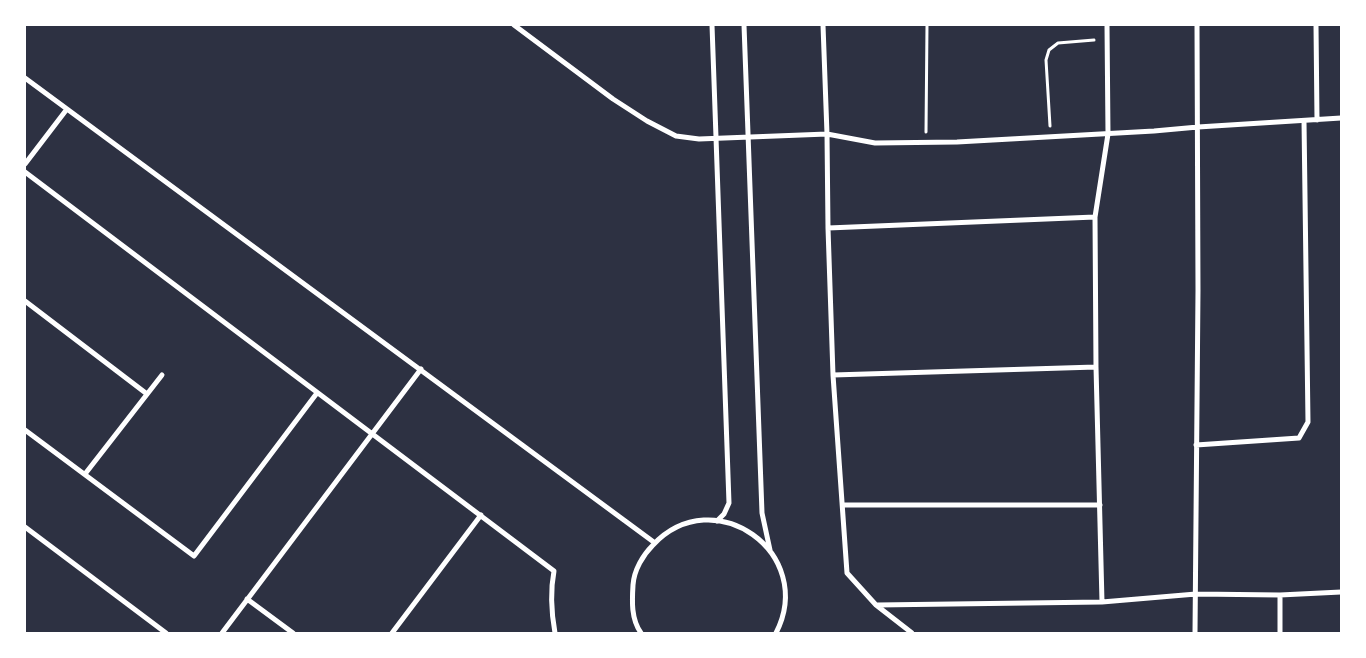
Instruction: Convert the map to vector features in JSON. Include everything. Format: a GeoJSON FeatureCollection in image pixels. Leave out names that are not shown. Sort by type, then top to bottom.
{"type":"FeatureCollection","features":[{"type":"Feature","properties":{"kind":"street"},"geometry":{"type":"LineString","coordinates":[[514,25],[613,99],[646,121],[676,136],[699,139],[827,134],[875,142],[926,142],[1154,132],[1198,127],[1341,118]]}},
{"type":"Feature","properties":{"kind":"street"},"geometry":{"type":"LineString","coordinates":[[712,25],[729,504],[724,514],[717,521]]}},
{"type":"Feature","properties":{"kind":"street"},"geometry":{"type":"LineString","coordinates":[[744,25],[762,513],[770,550]]}},
{"type":"Feature","properties":{"kind":"street"},"geometry":{"type":"LineString","coordinates":[[823,25],[833,375],[847,573],[876,605],[912,633]]}},
{"type":"Feature","properties":{"kind":"street"},"geometry":{"type":"LineString","coordinates":[[1102,602],[1096,367],[1095,217],[1108,134],[1107,25]]}},
{"type":"Feature","properties":{"kind":"street"},"geometry":{"type":"LineString","coordinates":[[1195,633],[1198,290],[1197,25]]}},
{"type":"Feature","properties":{"kind":"street"},"geometry":{"type":"LineString","coordinates":[[1316,25],[1317,120]]}},
{"type":"Feature","properties":{"kind":"street"},"geometry":{"type":"LineString","coordinates":[[25,78],[655,543]]}},
{"type":"Feature","properties":{"kind":"street"},"geometry":{"type":"LineString","coordinates":[[25,164],[67,110]]}},
{"type":"Feature","properties":{"kind":"street"},"geometry":{"type":"LineString","coordinates":[[1196,445],[1299,438],[1308,422],[1304,121]]}},
{"type":"Feature","properties":{"kind":"street"},"geometry":{"type":"LineString","coordinates":[[25,172],[554,570],[550,589],[551,608],[556,633]]}},
{"type":"Feature","properties":{"kind":"street"},"geometry":{"type":"LineString","coordinates":[[828,228],[1095,217]]}},
{"type":"Feature","properties":{"kind":"street"},"geometry":{"type":"LineString","coordinates":[[25,302],[147,394]]}},
{"type":"Feature","properties":{"kind":"street"},"geometry":{"type":"LineString","coordinates":[[833,375],[1096,367]]}},
{"type":"Feature","properties":{"kind":"street"},"geometry":{"type":"LineString","coordinates":[[222,633],[421,369]]}},
{"type":"Feature","properties":{"kind":"street"},"geometry":{"type":"LineString","coordinates":[[85,474],[162,375]]}},
{"type":"Feature","properties":{"kind":"street"},"geometry":{"type":"LineString","coordinates":[[25,430],[194,556],[317,393]]}},
{"type":"Feature","properties":{"kind":"street"},"geometry":{"type":"LineString","coordinates":[[843,505],[1100,505]]}},
{"type":"Feature","properties":{"kind":"street"},"geometry":{"type":"LineString","coordinates":[[392,633],[481,515]]}},
{"type":"Feature","properties":{"kind":"street"},"geometry":{"type":"LineString","coordinates":[[639,632],[632,605],[634,578],[645,554],[661,536],[683,524],[707,520],[731,523],[753,533],[770,550],[782,572],[786,596],[782,620],[776,633]]}},
{"type":"Feature","properties":{"kind":"street"},"geometry":{"type":"LineString","coordinates":[[25,527],[166,633]]}},
{"type":"Feature","properties":{"kind":"street"},"geometry":{"type":"LineString","coordinates":[[876,605],[1102,602],[1196,594],[1341,592]]}},
{"type":"Feature","properties":{"kind":"street"},"geometry":{"type":"LineString","coordinates":[[1280,594],[1280,633]]}},
{"type":"Feature","properties":{"kind":"street"},"geometry":{"type":"LineString","coordinates":[[247,599],[293,633]]}},
{"type":"Feature","properties":{"kind":"path"},"geometry":{"type":"LineString","coordinates":[[926,142],[927,25]]}},
{"type":"Feature","properties":{"kind":"path"},"geometry":{"type":"LineString","coordinates":[[1051,137],[1046,60],[1050,50],[1058,43],[1107,39]]}}]}
